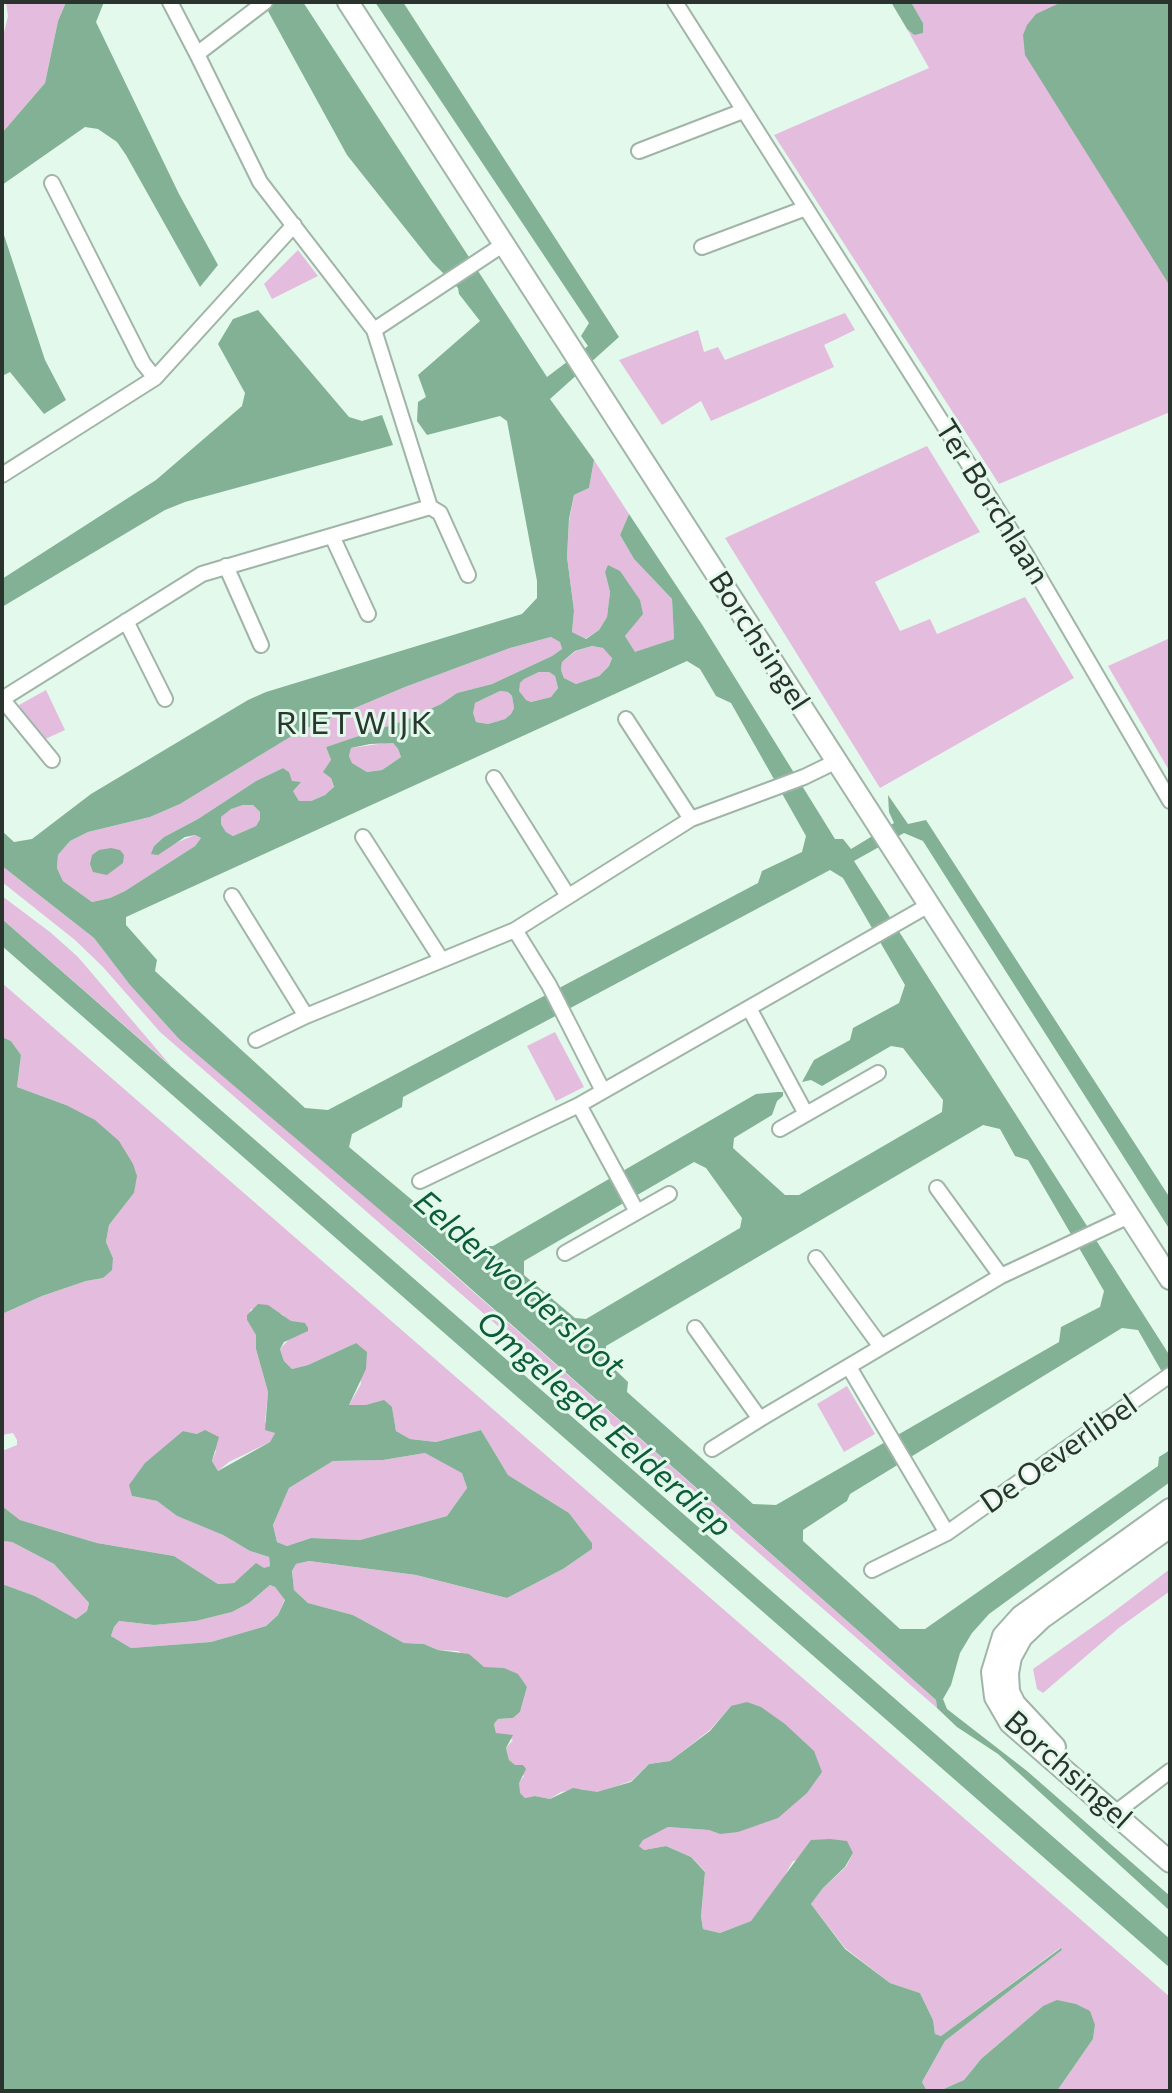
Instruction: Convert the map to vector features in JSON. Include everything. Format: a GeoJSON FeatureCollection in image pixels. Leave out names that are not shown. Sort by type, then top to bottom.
{"type":"FeatureCollection","features":[{"type":"Feature","properties":{"kind":"main road","name":"Borchsingel"},"geometry":{"type":"LineString","coordinates":[[348,2],[1170,1279]]}},
{"type":"Feature","properties":{"kind":"main road","name":"Borchsingel"},"geometry":{"type":"LineString","coordinates":[[1170,1509],[1021,1616],[1003,1636],[992,1672],[995,1697],[1010,1723],[1170,1846]]}},
{"type":"Feature","properties":{"kind":"main road","name":"Borchsingel"},"geometry":{"type":"LineString","coordinates":[[1170,1527],[1042,1618],[1022,1637],[1011,1657],[1008,1673],[1009,1692],[1023,1714],[1170,1862]]}},
{"type":"Feature","properties":{"kind":"street"},"geometry":{"type":"LineString","coordinates":[[170,2],[260,182],[374,330],[430,507],[440,513],[468,575]]}},
{"type":"Feature","properties":{"kind":"street","name":"Ter Borchlaan"},"geometry":{"type":"LineString","coordinates":[[675,2],[1025,553],[1170,801]]}},
{"type":"Feature","properties":{"kind":"street"},"geometry":{"type":"LineString","coordinates":[[197,54],[263,3]]}},
{"type":"Feature","properties":{"kind":"street"},"geometry":{"type":"LineString","coordinates":[[639,151],[743,111]]}},
{"type":"Feature","properties":{"kind":"street"},"geometry":{"type":"LineString","coordinates":[[52,183],[143,363],[155,378]]}},
{"type":"Feature","properties":{"kind":"street"},"geometry":{"type":"LineString","coordinates":[[702,247],[806,208]]}},
{"type":"Feature","properties":{"kind":"street"},"geometry":{"type":"LineString","coordinates":[[2,475],[155,378],[294,225]]}},
{"type":"Feature","properties":{"kind":"street"},"geometry":{"type":"LineString","coordinates":[[374,330],[504,244]]}},
{"type":"Feature","properties":{"kind":"street"},"geometry":{"type":"LineString","coordinates":[[52,760],[2,699],[202,574],[430,507]]}},
{"type":"Feature","properties":{"kind":"street"},"geometry":{"type":"LineString","coordinates":[[332,536],[368,614]]}},
{"type":"Feature","properties":{"kind":"street"},"geometry":{"type":"LineString","coordinates":[[226,566],[261,645]]}},
{"type":"Feature","properties":{"kind":"street"},"geometry":{"type":"LineString","coordinates":[[126,621],[165,699]]}},
{"type":"Feature","properties":{"kind":"street"},"geometry":{"type":"LineString","coordinates":[[626,719],[691,819]]}},
{"type":"Feature","properties":{"kind":"street"},"geometry":{"type":"LineString","coordinates":[[256,1040],[306,1016],[515,930],[691,819],[804,777],[837,761]]}},
{"type":"Feature","properties":{"kind":"street"},"geometry":{"type":"LineString","coordinates":[[494,778],[568,896]]}},
{"type":"Feature","properties":{"kind":"street"},"geometry":{"type":"LineString","coordinates":[[363,837],[441,959]]}},
{"type":"Feature","properties":{"kind":"street"},"geometry":{"type":"LineString","coordinates":[[232,896],[306,1016]]}},
{"type":"Feature","properties":{"kind":"street"},"geometry":{"type":"LineString","coordinates":[[420,1181],[579,1105],[929,905]]}},
{"type":"Feature","properties":{"kind":"street"},"geometry":{"type":"LineString","coordinates":[[515,930],[549,985],[603,1091]]}},
{"type":"Feature","properties":{"kind":"street"},"geometry":{"type":"LineString","coordinates":[[749,1008],[806,1114]]}},
{"type":"Feature","properties":{"kind":"street"},"geometry":{"type":"LineString","coordinates":[[780,1129],[878,1073]]}},
{"type":"Feature","properties":{"kind":"street"},"geometry":{"type":"LineString","coordinates":[[579,1105],[635,1207]]}},
{"type":"Feature","properties":{"kind":"street"},"geometry":{"type":"LineString","coordinates":[[937,1188],[1001,1276]]}},
{"type":"Feature","properties":{"kind":"street"},"geometry":{"type":"LineString","coordinates":[[565,1253],[635,1207],[669,1194]]}},
{"type":"Feature","properties":{"kind":"street"},"geometry":{"type":"LineString","coordinates":[[712,1449],[1001,1276],[1129,1216]]}},
{"type":"Feature","properties":{"kind":"street"},"geometry":{"type":"LineString","coordinates":[[816,1258],[881,1347]]}},
{"type":"Feature","properties":{"kind":"street"},"geometry":{"type":"LineString","coordinates":[[695,1328],[760,1419]]}},
{"type":"Feature","properties":{"kind":"street","name":"De Oeverlibel"},"geometry":{"type":"LineString","coordinates":[[849,1367],[947,1533]]}},
{"type":"Feature","properties":{"kind":"street","name":"De Oeverlibel"},"geometry":{"type":"LineString","coordinates":[[872,1570],[947,1533],[1165,1379]]}},
{"type":"Feature","properties":{"kind":"street"},"geometry":{"type":"LineString","coordinates":[[1119,1809],[1170,1771]]}},
{"type":"Feature","properties":{"kind":"shaded area"},"geometry":{"type":"Polygon","coordinates":[[[6,2],[66,2],[58,21],[45,83],[2,133],[2,41],[8,16],[6,2]]]}},
{"type":"Feature","properties":{"kind":"shaded area"},"geometry":{"type":"Polygon","coordinates":[[[911,2],[1170,2],[1170,412],[999,484],[774,135],[929,68],[907,29],[914,35],[923,23],[911,2]]]}},
{"type":"Feature","properties":{"kind":"shaded area"},"geometry":{"type":"Polygon","coordinates":[[[298,250],[318,276],[272,299],[264,284],[298,250]]]}},
{"type":"Feature","properties":{"kind":"shaded area"},"geometry":{"type":"Polygon","coordinates":[[[845,313],[855,330],[824,345],[834,367],[711,421],[701,401],[662,425],[619,360],[698,330],[704,352],[718,347],[725,360],[845,313]]]}},
{"type":"Feature","properties":{"kind":"shaded area"},"geometry":{"type":"Polygon","coordinates":[[[927,446],[980,532],[875,582],[900,631],[930,619],[937,634],[1025,597],[1074,678],[880,788],[725,538],[927,446]]]}},
{"type":"Feature","properties":{"kind":"shaded area"},"geometry":{"type":"Polygon","coordinates":[[[594,460],[629,514],[620,535],[634,559],[672,599],[674,639],[635,653],[625,636],[633,625],[609,565],[605,572],[610,592],[607,617],[599,630],[585,639],[572,632],[574,611],[567,557],[569,522],[574,495],[589,488],[594,460]]]}},
{"type":"Feature","properties":{"kind":"shaded area"},"geometry":{"type":"Polygon","coordinates":[[[551,637],[560,641],[562,649],[552,656],[492,684],[457,693],[406,720],[326,747],[331,760],[334,788],[325,795],[311,801],[299,801],[293,791],[289,772],[283,768],[164,837],[154,846],[173,844],[195,835],[201,838],[195,846],[125,891],[92,902],[63,881],[57,868],[58,855],[70,841],[88,832],[150,817],[180,804],[300,731],[405,687],[510,648],[551,637]]]}},
{"type":"Feature","properties":{"kind":"shaded area"},"geometry":{"type":"Polygon","coordinates":[[[1170,638],[1170,772],[1108,666],[1170,638]]]}},
{"type":"Feature","properties":{"kind":"shaded area"},"geometry":{"type":"Polygon","coordinates":[[[592,646],[603,648],[612,657],[609,666],[599,676],[576,684],[564,678],[562,662],[576,651],[592,646]]]}},
{"type":"Feature","properties":{"kind":"shaded area"},"geometry":{"type":"Polygon","coordinates":[[[539,672],[549,672],[555,676],[558,688],[551,697],[531,702],[525,700],[518,691],[520,683],[539,672]]]}},
{"type":"Feature","properties":{"kind":"shaded area"},"geometry":{"type":"Polygon","coordinates":[[[46,690],[65,730],[41,741],[19,705],[46,690]]]}},
{"type":"Feature","properties":{"kind":"shaded area"},"geometry":{"type":"Polygon","coordinates":[[[500,691],[512,696],[514,708],[511,714],[488,724],[476,722],[472,713],[475,703],[500,691]]]}},
{"type":"Feature","properties":{"kind":"shaded area"},"geometry":{"type":"Polygon","coordinates":[[[392,742],[401,757],[382,770],[367,772],[352,763],[349,756],[351,748],[392,742]]]}},
{"type":"Feature","properties":{"kind":"shaded area"},"geometry":{"type":"Polygon","coordinates":[[[253,805],[260,812],[260,819],[256,826],[233,836],[226,832],[221,817],[230,809],[253,805]]]}},
{"type":"Feature","properties":{"kind":"shaded area"},"geometry":{"type":"Polygon","coordinates":[[[2,866],[94,938],[130,985],[179,1039],[344,1178],[872,1643],[936,1700],[937,1708],[160,1032],[75,940],[2,882],[2,866]]]}},
{"type":"Feature","properties":{"kind":"shaded area"},"geometry":{"type":"Polygon","coordinates":[[[2,896],[78,957],[171,1066],[2,919],[2,896]]]}},
{"type":"Feature","properties":{"kind":"shaded area"},"geometry":{"type":"Polygon","coordinates":[[[2,983],[1170,1997],[1170,2091],[1057,2091],[1093,2039],[1095,2025],[1043,2006],[981,2059],[964,2080],[939,2091],[927,2091],[922,2082],[945,2041],[1062,1950],[1060,1948],[941,2036],[935,2034],[933,2020],[920,1993],[890,1983],[845,1948],[811,1904],[846,1867],[853,1853],[793,1861],[776,1891],[751,1921],[720,1933],[703,1929],[701,1916],[705,1871],[691,1857],[666,1846],[644,1850],[639,1846],[643,1839],[668,1827],[710,1830],[720,1834],[731,1706],[710,1730],[670,1761],[649,1764],[631,1781],[597,1793],[581,1789],[561,1792],[550,1799],[525,1798],[519,1793],[518,1783],[524,1776],[509,1760],[506,1748],[513,1740],[496,1733],[494,1724],[498,1719],[513,1718],[520,1712],[527,1687],[504,1668],[484,1668],[458,1651],[404,1643],[353,1615],[308,1603],[294,1590],[292,1571],[296,1564],[309,1561],[416,1575],[507,1598],[563,1569],[592,1549],[592,1543],[569,1513],[508,1475],[481,1430],[436,1442],[410,1439],[396,1431],[392,1407],[349,1405],[361,1384],[356,1343],[292,1369],[284,1361],[280,1349],[291,1337],[303,1333],[282,1314],[251,1309],[247,1320],[257,1335],[256,1349],[268,1392],[265,1422],[275,1433],[270,1442],[229,1462],[218,1471],[212,1461],[216,1451],[197,1434],[183,1431],[132,1496],[157,1501],[177,1516],[269,1557],[270,1566],[244,1575],[234,1583],[218,1584],[174,1556],[97,1543],[20,1520],[2,1506],[2,1451],[17,1445],[17,1440],[13,1433],[2,1435],[2,1314],[42,1296],[103,1278],[113,1258],[106,1242],[109,1225],[134,1193],[66,1105],[17,1087],[21,1055],[11,1041],[2,1037],[2,983]]]}},
{"type":"Feature","properties":{"kind":"shaded area"},"geometry":{"type":"Polygon","coordinates":[[[555,1032],[584,1087],[556,1101],[527,1046],[555,1032]]]}},
{"type":"Feature","properties":{"kind":"shaded area"},"geometry":{"type":"Polygon","coordinates":[[[847,1386],[875,1434],[844,1452],[817,1404],[847,1386]]]}},
{"type":"Feature","properties":{"kind":"shaded area"},"geometry":{"type":"Polygon","coordinates":[[[425,1453],[462,1472],[467,1488],[447,1516],[360,1540],[311,1538],[287,1546],[277,1542],[273,1525],[289,1488],[333,1461],[383,1460],[425,1453]]]}},
{"type":"Feature","properties":{"kind":"shaded area"},"geometry":{"type":"Polygon","coordinates":[[[2,1541],[12,1542],[54,1564],[89,1603],[87,1611],[76,1619],[35,1596],[2,1584],[2,1541]]]}},
{"type":"Feature","properties":{"kind":"shaded area"},"geometry":{"type":"Polygon","coordinates":[[[1170,1569],[1170,1591],[1120,1627],[1043,1693],[1037,1689],[1033,1669],[1170,1569]]]}},
{"type":"Feature","properties":{"kind":"shaded area"},"geometry":{"type":"Polygon","coordinates":[[[270,1585],[285,1599],[278,1615],[266,1626],[211,1642],[131,1648],[111,1636],[119,1621],[154,1625],[196,1621],[232,1612],[249,1603],[270,1585]]]}},
{"type":"Feature","properties":{"kind":"water"},"geometry":{"type":"Polygon","coordinates":[[[66,2],[104,2],[96,22],[179,194],[218,265],[200,287],[126,155],[117,142],[98,129],[85,127],[2,185],[2,133],[45,83],[58,21],[66,2]]]}},
{"type":"Feature","properties":{"kind":"water","name":"Eelderwoldersloot"},"geometry":{"type":"Polygon","coordinates":[[[263,2],[303,2],[547,377],[588,346],[581,336],[589,323],[375,2],[403,2],[619,337],[550,399],[594,460],[589,488],[574,495],[569,519],[567,557],[574,611],[572,632],[586,639],[599,630],[607,617],[610,592],[605,572],[608,565],[620,571],[640,600],[643,614],[625,636],[635,652],[674,639],[672,599],[634,559],[620,535],[629,514],[703,626],[835,839],[843,839],[851,849],[894,823],[889,812],[888,795],[908,824],[926,820],[1170,1198],[1170,1230],[923,841],[904,833],[854,861],[1170,1356],[1170,1386],[1138,1330],[1122,1328],[850,1494],[847,1501],[803,1530],[803,1541],[900,1629],[925,1629],[1158,1466],[1159,1457],[1170,1450],[1170,1482],[989,1614],[960,1653],[951,1685],[943,1699],[947,1709],[1027,1771],[1170,1896],[1170,1911],[998,1754],[957,1727],[937,1708],[936,1700],[427,1250],[179,1039],[130,985],[94,938],[2,866],[2,831],[14,842],[32,839],[91,794],[248,700],[522,614],[537,598],[537,581],[507,421],[500,416],[427,435],[417,421],[418,402],[426,397],[418,375],[480,321],[459,294],[458,288],[432,262],[347,155],[263,2]],[[551,637],[510,648],[300,731],[180,804],[150,817],[88,832],[70,841],[58,855],[57,868],[63,881],[92,902],[125,891],[195,846],[201,838],[195,835],[185,837],[158,855],[151,854],[154,846],[164,837],[283,768],[289,772],[292,781],[301,782],[293,791],[299,801],[311,801],[325,795],[334,787],[331,778],[323,772],[331,760],[326,747],[406,720],[457,693],[492,684],[552,656],[562,649],[560,642],[551,637]],[[592,646],[575,651],[562,662],[564,678],[576,684],[599,676],[612,658],[603,648],[592,646]],[[687,661],[126,917],[126,925],[157,960],[155,971],[305,1108],[328,1110],[758,883],[762,871],[802,852],[806,836],[731,703],[716,696],[700,669],[687,661]],[[539,672],[520,683],[519,691],[531,702],[551,697],[558,688],[555,676],[549,672],[539,672]],[[500,691],[475,703],[473,713],[476,722],[488,724],[505,719],[514,708],[512,696],[500,691]],[[393,743],[351,748],[349,756],[352,763],[367,772],[382,770],[401,757],[393,743]],[[243,805],[221,817],[226,832],[233,836],[256,826],[260,812],[253,805],[243,805]],[[830,870],[403,1097],[402,1107],[352,1134],[349,1147],[468,1247],[493,1246],[756,1094],[783,1092],[783,1096],[777,1101],[772,1115],[734,1138],[733,1148],[785,1195],[799,1195],[942,1112],[943,1100],[903,1048],[891,1046],[822,1086],[811,1080],[802,1082],[814,1060],[850,1040],[853,1028],[899,1003],[905,985],[843,878],[830,870]],[[983,1125],[606,1346],[605,1360],[628,1382],[627,1392],[753,1504],[776,1505],[1059,1342],[1061,1327],[1100,1307],[1104,1291],[1028,1160],[1015,1156],[1000,1129],[983,1125]],[[694,1162],[524,1261],[524,1275],[575,1318],[586,1319],[740,1228],[742,1218],[706,1168],[694,1162]]]}},
{"type":"Feature","properties":{"kind":"water"},"geometry":{"type":"Polygon","coordinates":[[[891,2],[911,2],[923,23],[923,33],[914,35],[907,29],[891,2]]]}},
{"type":"Feature","properties":{"kind":"water"},"geometry":{"type":"Polygon","coordinates":[[[1062,2],[1170,2],[1170,286],[1025,55],[1023,35],[1027,25],[1036,14],[1062,2]]]}},
{"type":"Feature","properties":{"kind":"water"},"geometry":{"type":"Polygon","coordinates":[[[2,229],[45,360],[66,400],[44,414],[10,372],[2,376],[2,229]]]}},
{"type":"Feature","properties":{"kind":"water"},"geometry":{"type":"Polygon","coordinates":[[[258,310],[349,417],[362,421],[382,415],[393,445],[165,510],[2,607],[2,579],[156,480],[242,406],[245,393],[218,344],[233,319],[258,310]]]}},
{"type":"Feature","properties":{"kind":"water"},"geometry":{"type":"Polygon","coordinates":[[[111,848],[120,850],[124,855],[123,863],[107,875],[93,872],[90,864],[92,855],[111,848]]]}},
{"type":"Feature","properties":{"kind":"water"},"geometry":{"type":"Polygon","coordinates":[[[2,919],[1170,1939],[1170,1968],[2,946],[2,919]]]}},
{"type":"Feature","properties":{"kind":"water"},"geometry":{"type":"Polygon","coordinates":[[[2,1037],[11,1041],[21,1055],[17,1087],[66,1105],[95,1120],[119,1141],[137,1176],[134,1193],[109,1225],[106,1242],[113,1258],[112,1270],[103,1278],[42,1296],[2,1314],[2,1037]]]}},
{"type":"Feature","properties":{"kind":"water"},"geometry":{"type":"Polygon","coordinates":[[[258,1304],[268,1305],[291,1321],[305,1323],[308,1331],[284,1342],[280,1349],[284,1361],[292,1369],[356,1343],[367,1352],[366,1369],[349,1405],[366,1405],[384,1400],[392,1407],[396,1431],[410,1439],[436,1442],[481,1430],[508,1475],[569,1513],[592,1543],[592,1549],[563,1569],[507,1598],[416,1575],[309,1561],[296,1564],[292,1571],[294,1590],[308,1603],[353,1615],[404,1643],[469,1654],[484,1667],[504,1668],[518,1674],[527,1687],[520,1712],[513,1718],[498,1719],[494,1724],[496,1733],[513,1735],[506,1748],[509,1760],[526,1769],[519,1783],[520,1793],[525,1798],[550,1799],[573,1788],[597,1792],[631,1782],[649,1764],[670,1761],[710,1731],[731,1706],[747,1702],[761,1707],[785,1724],[814,1751],[822,1772],[807,1793],[778,1818],[738,1832],[720,1834],[709,1830],[668,1827],[643,1840],[639,1846],[644,1850],[666,1846],[691,1857],[705,1872],[701,1916],[703,1929],[720,1933],[751,1921],[811,1840],[830,1839],[847,1841],[853,1853],[845,1867],[811,1904],[845,1949],[890,1983],[920,1993],[933,2020],[935,2034],[941,2036],[1062,1950],[945,2041],[922,2082],[927,2091],[2,2091],[2,1584],[35,1596],[76,1619],[87,1611],[89,1603],[54,1564],[12,1542],[2,1541],[2,1506],[20,1520],[97,1543],[174,1556],[218,1584],[234,1583],[256,1563],[264,1568],[270,1566],[269,1557],[177,1516],[157,1501],[132,1496],[129,1485],[145,1463],[183,1431],[197,1434],[205,1430],[219,1437],[212,1461],[218,1471],[270,1442],[275,1433],[265,1430],[268,1392],[256,1349],[256,1335],[247,1315],[258,1304]],[[425,1453],[383,1460],[333,1461],[289,1488],[273,1525],[277,1542],[287,1546],[311,1538],[360,1540],[447,1516],[467,1488],[462,1473],[425,1453]],[[270,1585],[249,1603],[232,1612],[196,1621],[154,1625],[119,1621],[111,1636],[131,1648],[211,1642],[266,1626],[278,1615],[285,1600],[270,1585]]]}},
{"type":"Feature","properties":{"kind":"water"},"geometry":{"type":"Polygon","coordinates":[[[1057,2000],[1090,2011],[1095,2025],[1093,2039],[1057,2091],[939,2091],[964,2080],[981,2059],[1043,2006],[1057,2000]]]}},
{"type":"Feature","properties":{"kind":"district","name":"RIETWIJK"},"geometry":{"type":"Point","coordinates":[355,723]}},
{"type":"Feature","properties":{"kind":"water label","name":"Omgelegde Eelderdiep"},"geometry":{"type":"Point","coordinates":[604,1424]}}]}
